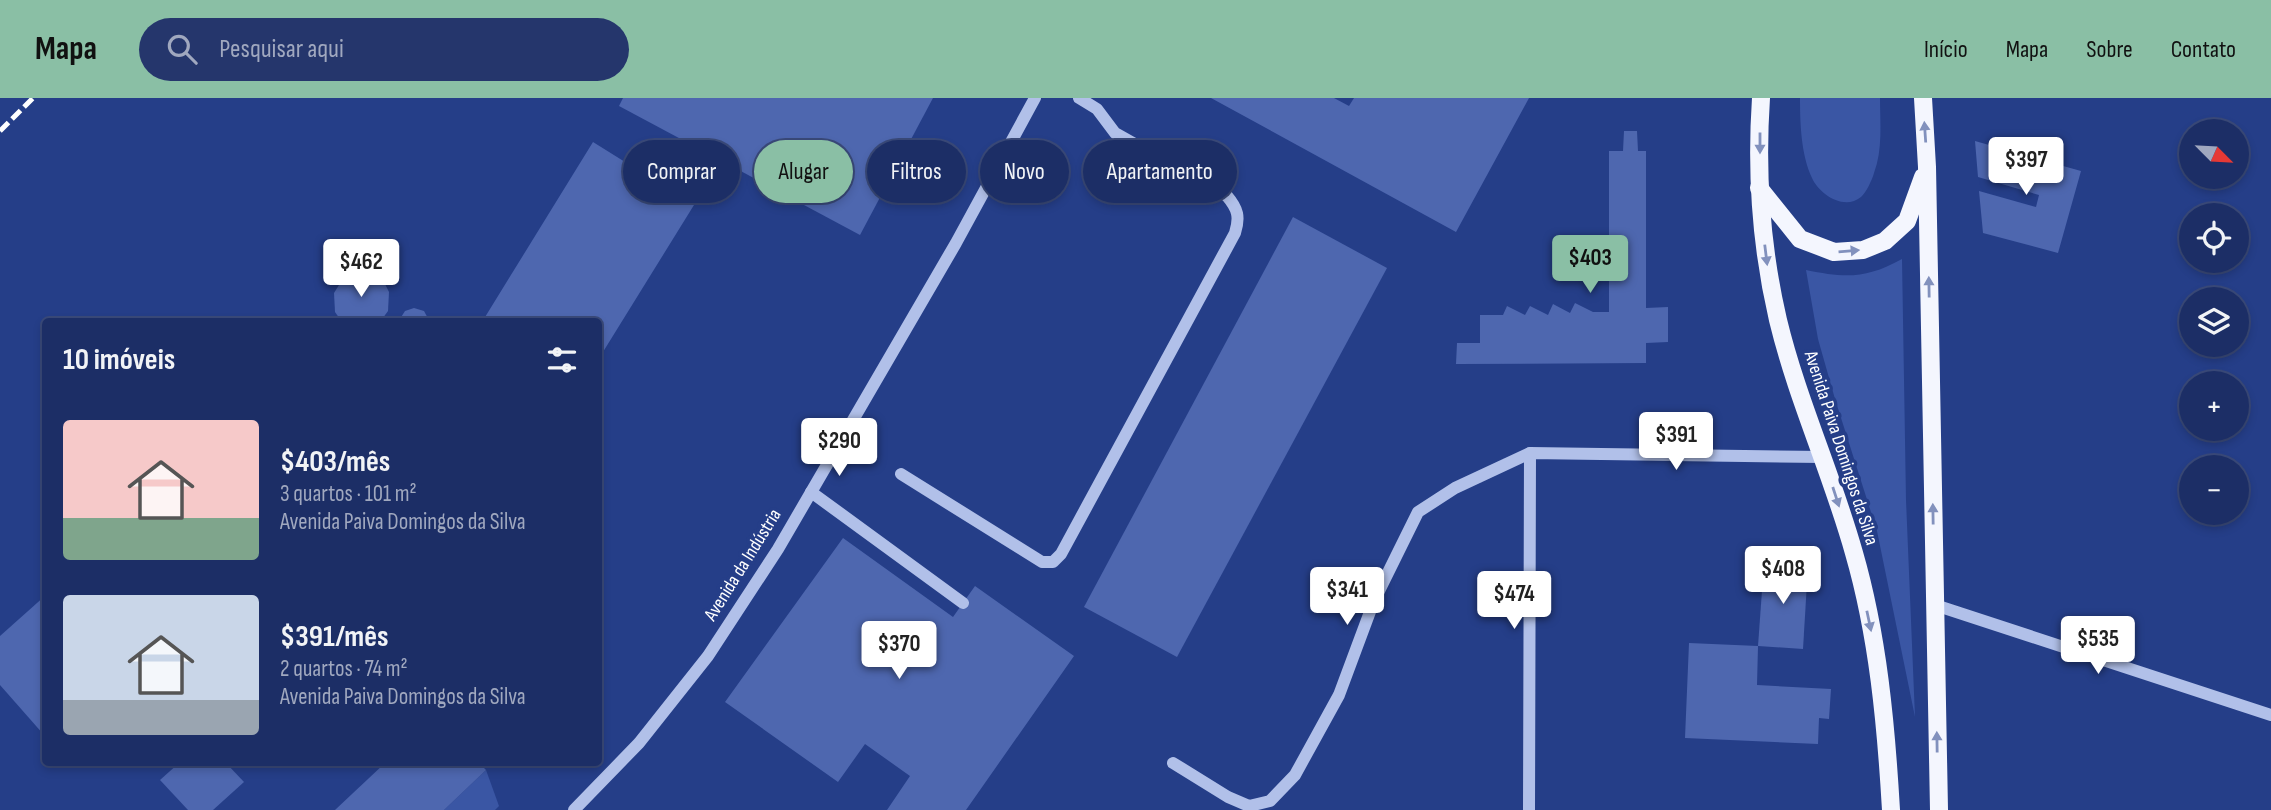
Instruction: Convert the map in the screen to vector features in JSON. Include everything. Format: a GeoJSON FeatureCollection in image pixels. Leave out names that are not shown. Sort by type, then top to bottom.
{"type":"FeatureCollection","features":[{"type":"Feature","properties":{"kind":"main road","name":"Avenida Paiva Domingos da Silva"},"geometry":{"type":"LineString","coordinates":[[1761,98],[1759,188],[1766,260],[1779,321],[1854,554],[1874,642],[1888,753],[1891,810]]}},
{"type":"Feature","properties":{"kind":"main road"},"geometry":{"type":"LineString","coordinates":[[1923,98],[1927,167],[1939,810]]}},
{"type":"Feature","properties":{"kind":"main road"},"geometry":{"type":"LineString","coordinates":[[1759,188],[1800,239],[1834,252],[1863,250],[1885,241],[1907,221],[1927,167]]}},
{"type":"Feature","properties":{"kind":"street","name":"Avenida da Indústria"},"geometry":{"type":"LineString","coordinates":[[574,810],[639,743],[708,656],[778,549],[956,243],[1035,98]]}},
{"type":"Feature","properties":{"kind":"street"},"geometry":{"type":"LineString","coordinates":[[901,474],[1042,562],[1053,562],[1061,554],[1236,233],[1240,218],[1236,207],[1227,196],[1115,133],[1097,109],[1079,98]]}},
{"type":"Feature","properties":{"kind":"street"},"geometry":{"type":"LineString","coordinates":[[1529,810],[1530,453]]}},
{"type":"Feature","properties":{"kind":"street"},"geometry":{"type":"LineString","coordinates":[[1173,763],[1228,797],[1249,806],[1270,801],[1294,775],[1339,695],[1374,601],[1418,512],[1455,488],[1530,453],[1824,457]]}},
{"type":"Feature","properties":{"kind":"street"},"geometry":{"type":"LineString","coordinates":[[811,492],[963,603]]}},
{"type":"Feature","properties":{"kind":"street"},"geometry":{"type":"LineString","coordinates":[[1935,605],[2271,715]]}},
{"type":"Feature","properties":{"kind":"shaded area"},"geometry":{"type":"Polygon","coordinates":[[[1800,98],[1880,98],[1877,164],[1867,189],[1854,201],[1833,199],[1815,184],[1803,149],[1800,98]]]}},
{"type":"Feature","properties":{"kind":"shaded area"},"geometry":{"type":"Polygon","coordinates":[[[1902,259],[1906,500],[1915,717],[1877,531],[1818,339],[1806,270],[1855,275],[1889,266],[1902,259]]]}},
{"type":"Feature","properties":{"kind":"shaded area"},"geometry":{"type":"Polygon","coordinates":[[[486,770],[499,806],[495,810],[444,810],[486,770]]]}},
{"type":"Feature","properties":{"kind":"building"},"geometry":{"type":"Polygon","coordinates":[[[623,98],[933,98],[911,140],[867,140],[867,203],[877,203],[860,235],[800,203],[853,203],[853,140],[754,140],[754,178],[740,171],[740,140],[683,140],[619,106],[623,98]]]}},
{"type":"Feature","properties":{"kind":"building"},"geometry":{"type":"Polygon","coordinates":[[[1211,98],[1334,98],[1349,106],[1354,98],[1529,98],[1456,232],[1211,98]]]}},
{"type":"Feature","properties":{"kind":"building"},"geometry":{"type":"Polygon","coordinates":[[[1624,131],[1637,131],[1638,151],[1646,151],[1646,308],[1668,307],[1668,342],[1646,343],[1646,363],[1456,364],[1457,343],[1480,343],[1480,315],[1503,315],[1507,306],[1525,315],[1530,306],[1548,315],[1553,304],[1570,313],[1575,303],[1593,312],[1609,312],[1609,151],[1623,151],[1624,131]]]}},
{"type":"Feature","properties":{"kind":"building"},"geometry":{"type":"Polygon","coordinates":[[[1975,141],[2081,171],[2058,253],[1983,233],[1979,191],[2036,207],[2039,195],[1978,177],[1975,141]]]}},
{"type":"Feature","properties":{"kind":"building"},"geometry":{"type":"Polygon","coordinates":[[[593,142],[623,161],[623,203],[694,205],[602,354],[602,318],[484,318],[593,142]]]}},
{"type":"Feature","properties":{"kind":"building"},"geometry":{"type":"Polygon","coordinates":[[[1293,217],[1387,268],[1177,657],[1084,607],[1293,217]]]}},
{"type":"Feature","properties":{"kind":"building"},"geometry":{"type":"Polygon","coordinates":[[[362,272],[371,273],[385,284],[389,292],[388,311],[383,318],[339,318],[335,312],[334,293],[344,277],[362,272]]]}},
{"type":"Feature","properties":{"kind":"building"},"geometry":{"type":"Polygon","coordinates":[[[414,308],[424,311],[428,318],[401,318],[405,311],[414,308]]]}},
{"type":"Feature","properties":{"kind":"building"},"geometry":{"type":"Polygon","coordinates":[[[843,538],[953,617],[975,586],[1074,656],[966,810],[887,810],[910,776],[865,744],[838,782],[725,702],[843,538]]]}},
{"type":"Feature","properties":{"kind":"building"},"geometry":{"type":"Polygon","coordinates":[[[1764,563],[1808,566],[1803,649],[1758,646],[1764,563]]]}},
{"type":"Feature","properties":{"kind":"building"},"geometry":{"type":"Polygon","coordinates":[[[42,599],[42,733],[0,685],[0,636],[42,599]]]}},
{"type":"Feature","properties":{"kind":"building"},"geometry":{"type":"Polygon","coordinates":[[[1689,643],[1758,646],[1757,685],[1831,689],[1829,719],[1819,718],[1818,744],[1685,738],[1689,643]]]}},
{"type":"Feature","properties":{"kind":"building"},"geometry":{"type":"Polygon","coordinates":[[[176,766],[229,766],[244,782],[213,810],[188,810],[160,780],[176,766]]]}},
{"type":"Feature","properties":{"kind":"building"},"geometry":{"type":"Polygon","coordinates":[[[382,766],[482,766],[486,770],[444,810],[335,810],[382,766]]]}},
{"type":"Feature","properties":{"kind":"railway"},"geometry":{"type":"LineString","coordinates":[[0,131],[33,98]]}}]}
